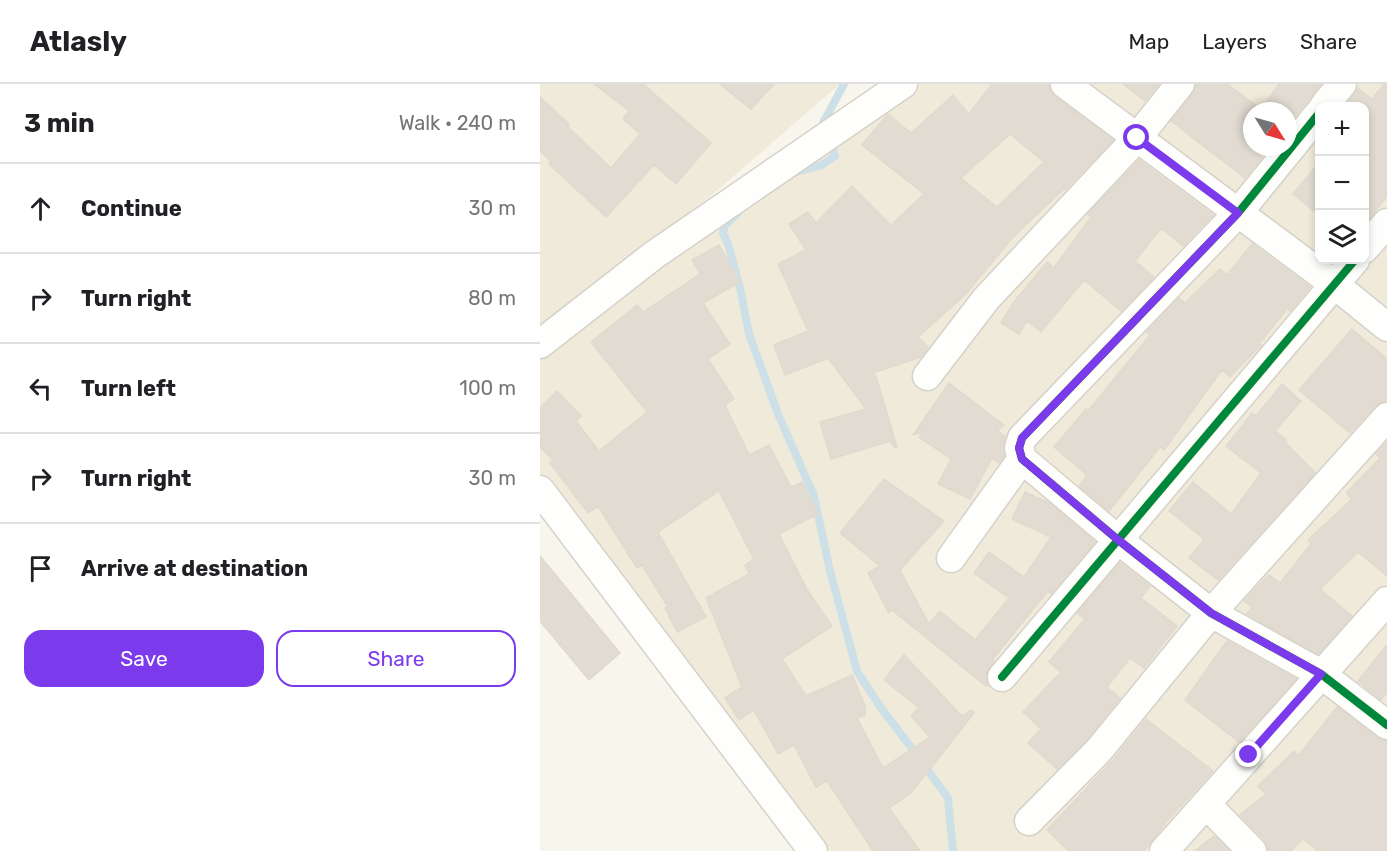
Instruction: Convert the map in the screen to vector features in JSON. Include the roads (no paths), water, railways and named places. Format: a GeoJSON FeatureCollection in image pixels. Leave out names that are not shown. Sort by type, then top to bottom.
{"type":"FeatureCollection","features":[{"type":"Feature","properties":{"kind":"street"},"geometry":{"type":"LineString","coordinates":[[540,344],[654,255],[903,84]]}},
{"type":"Feature","properties":{"kind":"street"},"geometry":{"type":"LineString","coordinates":[[1065,84],[1334,284],[1387,327]]}},
{"type":"Feature","properties":{"kind":"street"},"geometry":{"type":"LineString","coordinates":[[927,376],[986,299],[1137,138],[1180,84]]}},
{"type":"Feature","properties":{"kind":"street"},"geometry":{"type":"LineString","coordinates":[[1327,102],[1342,84]]}},
{"type":"Feature","properties":{"kind":"street"},"geometry":{"type":"LineString","coordinates":[[1315,118],[1238,213],[1022,438],[1019,448],[1022,459],[1117,539],[1211,613],[1321,674],[1387,725]]}},
{"type":"Feature","properties":{"kind":"street"},"geometry":{"type":"LineString","coordinates":[[1369,244],[1387,224]]}},
{"type":"Feature","properties":{"kind":"street"},"geometry":{"type":"LineString","coordinates":[[1002,677],[1352,264]]}},
{"type":"Feature","properties":{"kind":"street"},"geometry":{"type":"LineString","coordinates":[[1029,821],[1099,750],[1211,613],[1387,417]]}},
{"type":"Feature","properties":{"kind":"street"},"geometry":{"type":"LineString","coordinates":[[951,558],[1022,459]]}},
{"type":"Feature","properties":{"kind":"street"},"geometry":{"type":"LineString","coordinates":[[540,490],[813,851]]}},
{"type":"Feature","properties":{"kind":"street"},"geometry":{"type":"LineString","coordinates":[[1164,851],[1387,601]]}},
{"type":"Feature","properties":{"kind":"street"},"geometry":{"type":"LineString","coordinates":[[1206,804],[1252,851]]}},
{"type":"Feature","properties":{"kind":"waterway"},"geometry":{"type":"LineString","coordinates":[[826,129],[823,123],[844,84]]}},
{"type":"Feature","properties":{"kind":"waterway"},"geometry":{"type":"LineString","coordinates":[[796,172],[822,165],[835,156],[830,140]]}},
{"type":"Feature","properties":{"kind":"waterway"},"geometry":{"type":"LineString","coordinates":[[737,214],[725,225],[723,233],[740,288],[749,334],[778,414],[814,496],[830,571],[857,671],[881,708],[917,755]]}},
{"type":"Feature","properties":{"kind":"waterway"},"geometry":{"type":"LineString","coordinates":[[924,765],[948,798],[953,851]]}}]}
